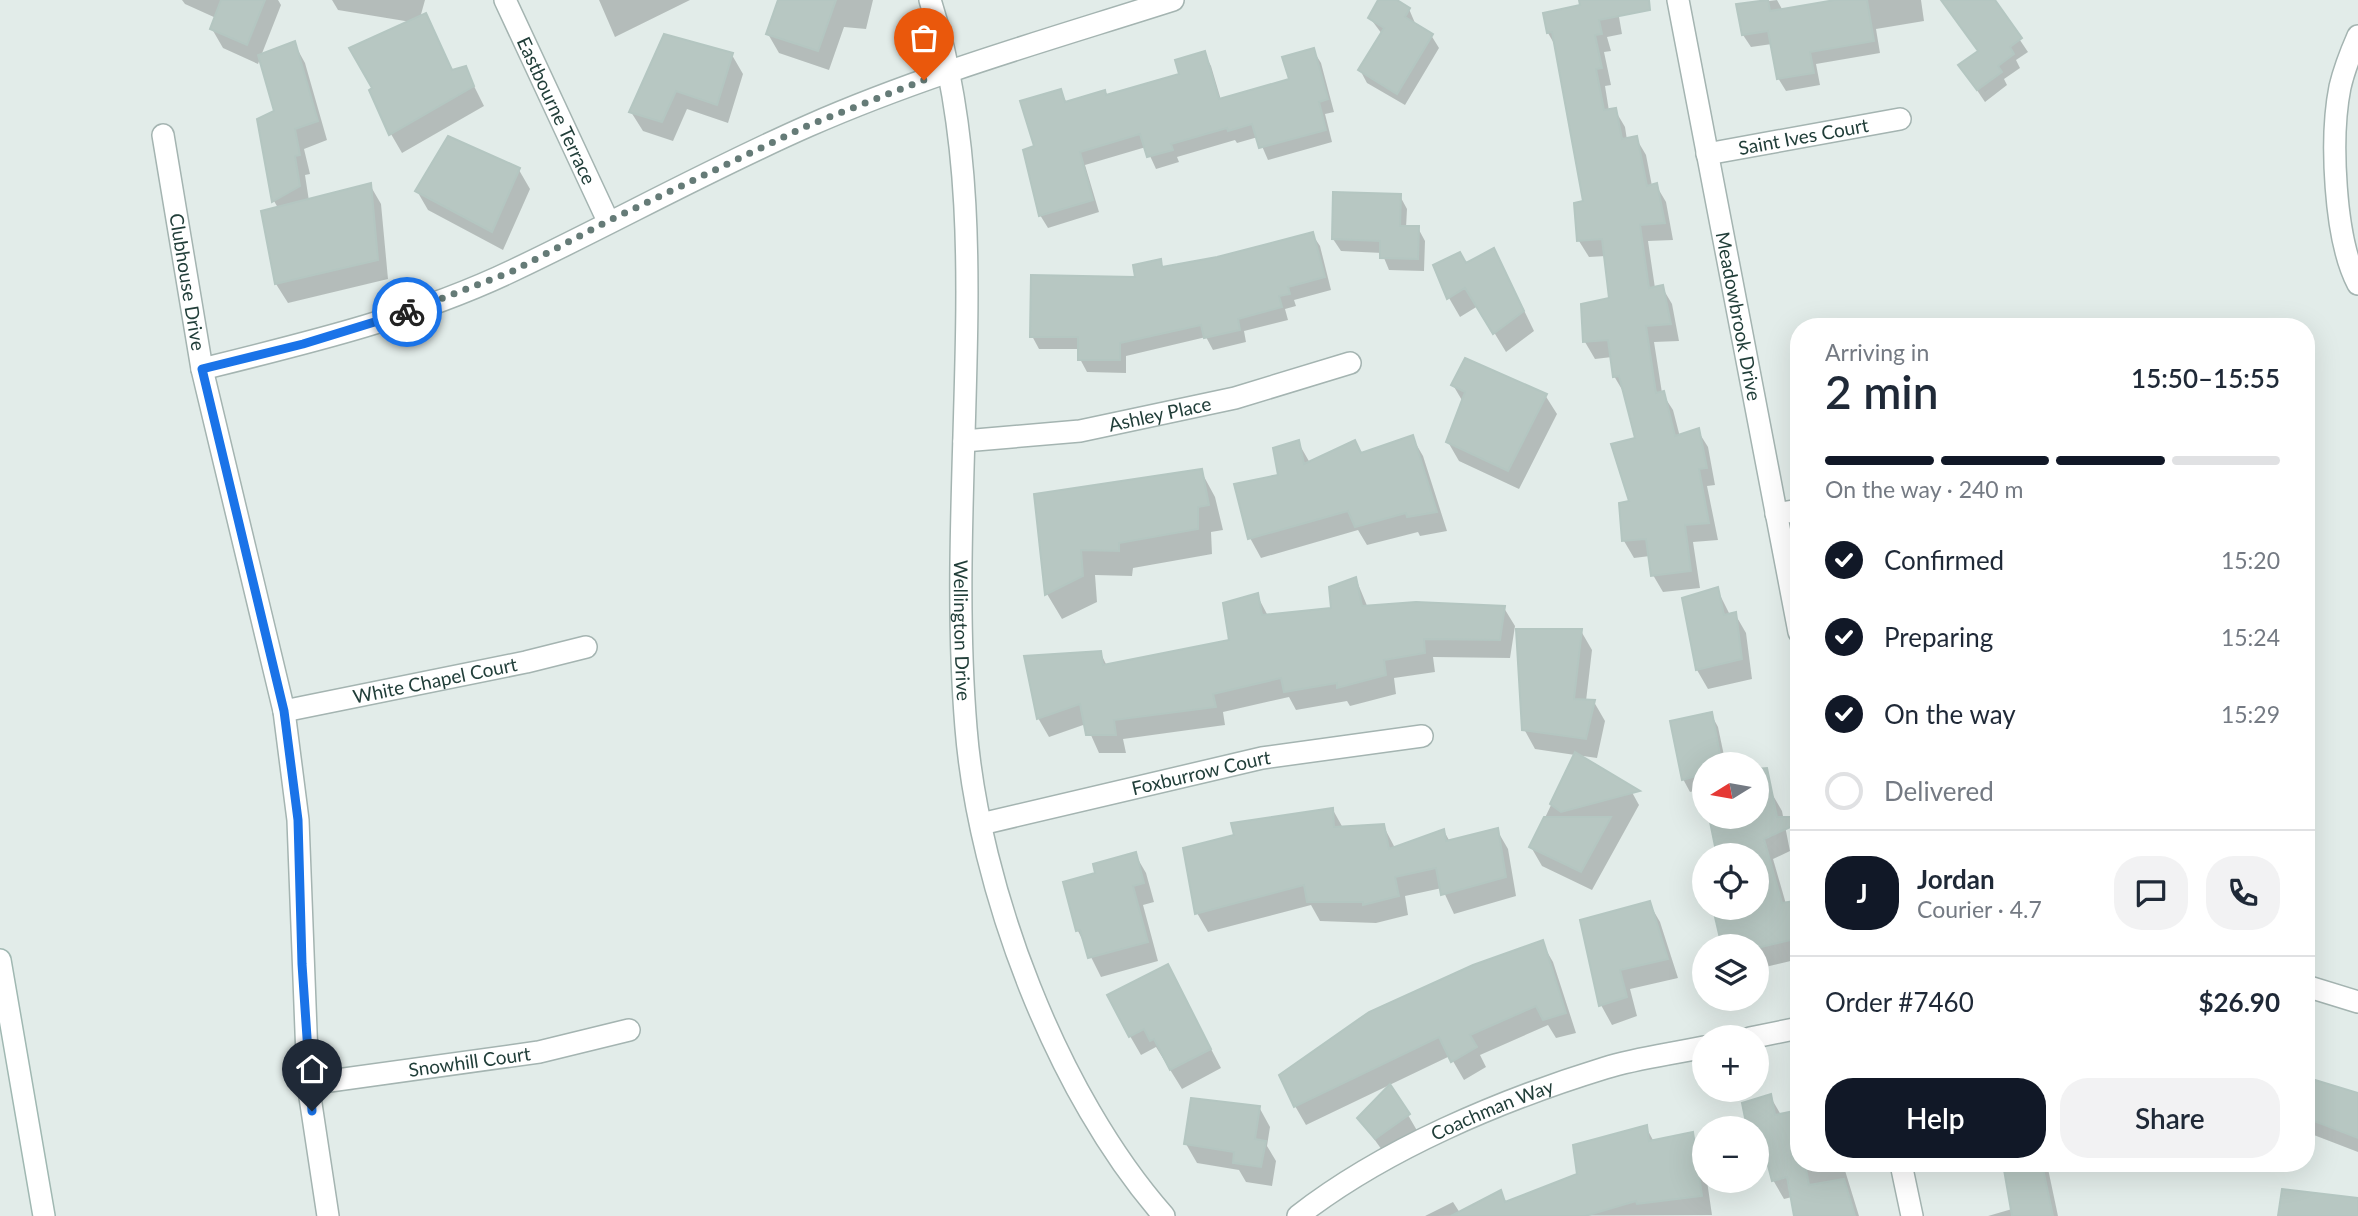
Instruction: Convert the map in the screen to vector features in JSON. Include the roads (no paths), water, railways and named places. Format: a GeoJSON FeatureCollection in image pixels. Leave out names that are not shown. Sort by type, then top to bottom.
{"type":"FeatureCollection","features":[{"type":"Feature","properties":{"kind":"street","name":"Eastbourne Terrace"},"geometry":{"type":"LineString","coordinates":[[505,0],[608,221]]}},
{"type":"Feature","properties":{"kind":"street","name":"Wellington Drive"},"geometry":{"type":"LineString","coordinates":[[930,0],[947,71],[967,216],[962,643],[966,731],[981,824],[1010,936],[1053,1040],[1099,1127],[1164,1216]]}},
{"type":"Feature","properties":{"kind":"street"},"geometry":{"type":"LineString","coordinates":[[202,369],[303,344],[404,313],[513,271],[608,221],[809,125],[947,71],[1173,0]]}},
{"type":"Feature","properties":{"kind":"street","name":"Meadowbrook Drive"},"geometry":{"type":"LineString","coordinates":[[1678,0],[1790,586]]}},
{"type":"Feature","properties":{"kind":"street"},"geometry":{"type":"LineString","coordinates":[[2358,36],[2340,87],[2335,183],[2343,230],[2358,284]]}},
{"type":"Feature","properties":{"kind":"street","name":"Saint Ives Court"},"geometry":{"type":"LineString","coordinates":[[1707,154],[1900,119]]}},
{"type":"Feature","properties":{"kind":"street","name":"Clubhouse Drive"},"geometry":{"type":"LineString","coordinates":[[163,135],[202,369],[284,711],[298,820],[308,1084],[328,1216]]}},
{"type":"Feature","properties":{"kind":"street","name":"Ashley Place"},"geometry":{"type":"LineString","coordinates":[[964,441],[1093,428],[1235,398],[1350,363]]}},
{"type":"Feature","properties":{"kind":"street"},"geometry":{"type":"LineString","coordinates":[[1776,514],[1790,512]]}},
{"type":"Feature","properties":{"kind":"street","name":"White Chapel Court"},"geometry":{"type":"LineString","coordinates":[[284,711],[586,647]]}},
{"type":"Feature","properties":{"kind":"street","name":"Foxburrow Court"},"geometry":{"type":"LineString","coordinates":[[981,824],[1262,758],[1422,736]]}},
{"type":"Feature","properties":{"kind":"street"},"geometry":{"type":"LineString","coordinates":[[0,960],[44,1216]]}},
{"type":"Feature","properties":{"kind":"street"},"geometry":{"type":"LineString","coordinates":[[2315,989],[2358,1002]]}},
{"type":"Feature","properties":{"kind":"street","name":"Snowhill Court"},"geometry":{"type":"LineString","coordinates":[[308,1084],[539,1052],[629,1030]]}},
{"type":"Feature","properties":{"kind":"street"},"geometry":{"type":"LineString","coordinates":[[1769,1034],[1790,1030]]}},
{"type":"Feature","properties":{"kind":"street","name":"Coachman Way"},"geometry":{"type":"LineString","coordinates":[[1298,1216],[1330,1191],[1417,1143],[1511,1102],[1606,1068],[1692,1050]]}},
{"type":"Feature","properties":{"kind":"street"},"geometry":{"type":"LineString","coordinates":[[1904,1172],[1912,1216]]}}]}
